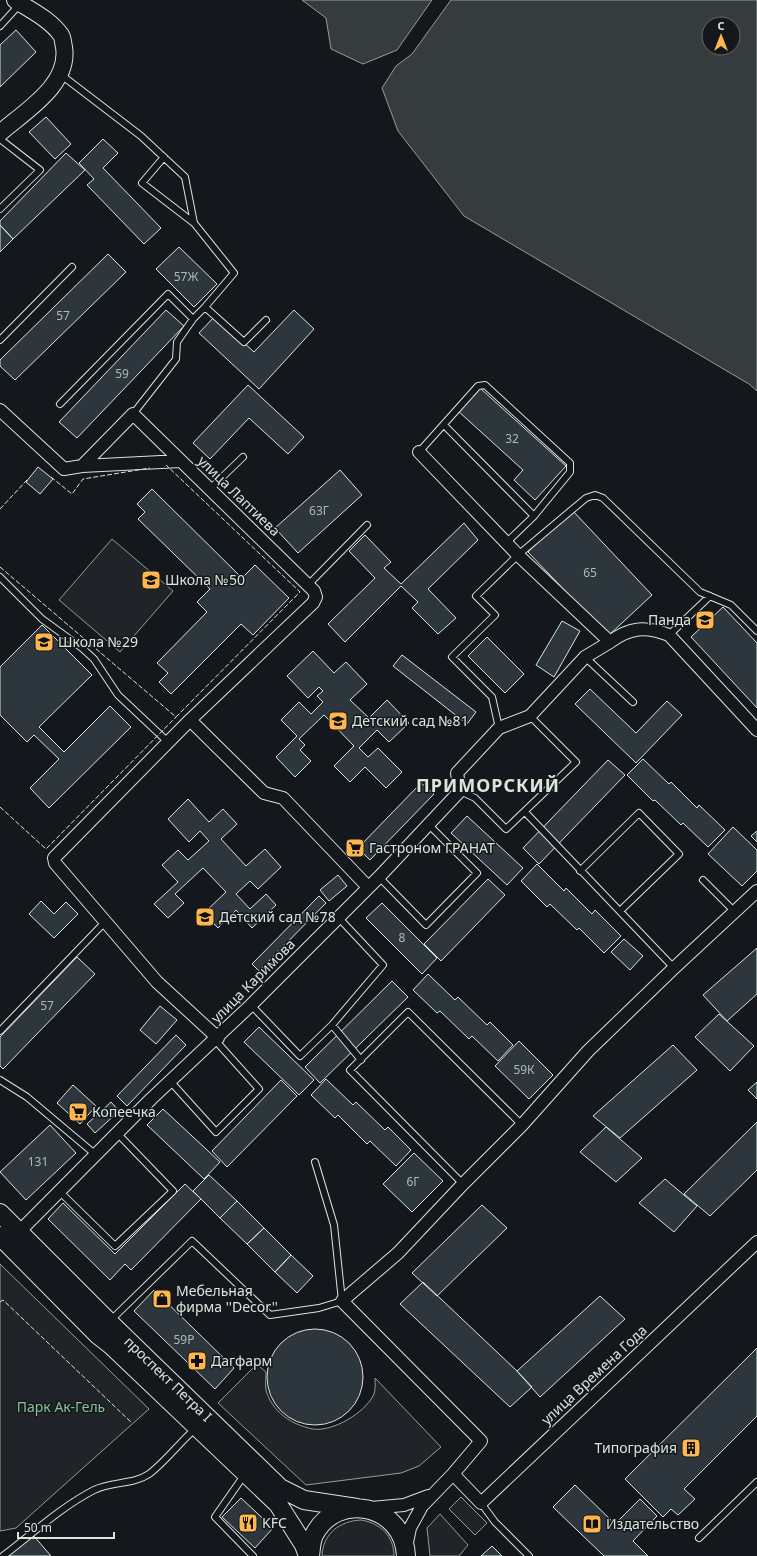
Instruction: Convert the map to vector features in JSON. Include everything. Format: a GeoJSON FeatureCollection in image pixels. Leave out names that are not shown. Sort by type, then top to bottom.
{"type":"FeatureCollection","features":[{"type":"Feature","properties":{"kind":"main road","name":"проспект Петра I"},"geometry":{"type":"LineString","coordinates":[[0,1213],[9,1237],[98,1335],[112,1346],[196,1428],[278,1504],[304,1545],[309,1556]]}},
{"type":"Feature","properties":{"kind":"main road","name":"проспект Петра I"},"geometry":{"type":"LineString","coordinates":[[9,1237],[109,1322],[280,1488],[304,1500],[376,1511],[389,1519],[398,1530],[406,1553]]}},
{"type":"Feature","properties":{"kind":"main road"},"geometry":{"type":"LineString","coordinates":[[309,1556],[313,1537],[321,1525],[335,1513],[357,1508]]}},
{"type":"Feature","properties":{"kind":"street"},"geometry":{"type":"LineString","coordinates":[[0,133],[48,91],[60,74],[65,53],[62,36],[47,21],[18,2]]}},
{"type":"Feature","properties":{"kind":"street","name":"улица Лаптиева"},"geometry":{"type":"LineString","coordinates":[[0,410],[64,469],[82,466],[181,461],[314,590],[316,597],[313,603],[190,720]]}},
{"type":"Feature","properties":{"kind":"street"},"geometry":{"type":"LineString","coordinates":[[82,466],[134,414],[181,461]]}},
{"type":"Feature","properties":{"kind":"street"},"geometry":{"type":"LineString","coordinates":[[418,452],[518,554],[610,642]]}},
{"type":"Feature","properties":{"kind":"street"},"geometry":{"type":"LineString","coordinates":[[460,791],[457,774],[499,728],[530,716],[585,657],[610,642],[621,633],[638,629],[654,629],[669,635],[757,730]]}},
{"type":"Feature","properties":{"kind":"street"},"geometry":{"type":"LineString","coordinates":[[216,1039],[157,982],[55,863],[54,858],[190,720],[264,793],[283,798],[368,887]]}},
{"type":"Feature","properties":{"kind":"street","name":"улица Каримова"},"geometry":{"type":"LineString","coordinates":[[9,1237],[59,1191],[170,1081],[251,1006],[379,877],[460,791]]}},
{"type":"Feature","properties":{"kind":"street"},"geometry":{"type":"LineString","coordinates":[[406,1553],[410,1528],[422,1506],[453,1474],[481,1441],[342,1301],[398,1253],[463,1184],[522,1125],[588,1052],[674,968],[757,891]]}},
{"type":"Feature","properties":{"kind":"street","name":"улица Времена Года"},"geometry":{"type":"LineString","coordinates":[[481,1503],[757,1242]]}},
{"type":"Feature","properties":{"kind":"street"},"geometry":{"type":"LineString","coordinates":[[453,1474],[481,1503]]}},
{"type":"Feature","properties":{"kind":"street"},"geometry":{"type":"LineString","coordinates":[[357,1508],[404,1505],[423,1499],[436,1491]]}},
{"type":"Feature","properties":{"kind":"lane"},"geometry":{"type":"LineString","coordinates":[[0,26],[18,2]]}},
{"type":"Feature","properties":{"kind":"lane"},"geometry":{"type":"LineString","coordinates":[[60,74],[141,136],[185,177],[194,223]]}},
{"type":"Feature","properties":{"kind":"lane"},"geometry":{"type":"LineString","coordinates":[[0,139],[40,170],[0,209]]}},
{"type":"Feature","properties":{"kind":"lane"},"geometry":{"type":"LineString","coordinates":[[134,414],[176,359],[177,342],[193,319],[234,273],[194,223],[142,183],[164,157]]}},
{"type":"Feature","properties":{"kind":"lane"},"geometry":{"type":"LineString","coordinates":[[0,340],[72,267]]}},
{"type":"Feature","properties":{"kind":"lane"},"geometry":{"type":"LineString","coordinates":[[60,404],[168,294],[193,319]]}},
{"type":"Feature","properties":{"kind":"lane"},"geometry":{"type":"LineString","coordinates":[[205,307],[244,342],[266,320]]}},
{"type":"Feature","properties":{"kind":"lane"},"geometry":{"type":"LineString","coordinates":[[418,452],[478,386],[485,385],[570,463],[570,472],[534,516],[507,542]]}},
{"type":"Feature","properties":{"kind":"lane"},"geometry":{"type":"LineString","coordinates":[[444,425],[534,516]]}},
{"type":"Feature","properties":{"kind":"lane"},"geometry":{"type":"LineString","coordinates":[[210,489],[244,456]]}},
{"type":"Feature","properties":{"kind":"lane"},"geometry":{"type":"LineString","coordinates":[[499,728],[492,698],[452,657],[495,615],[476,596],[518,554],[586,498],[595,495],[603,498],[700,592],[731,605],[757,632]]}},
{"type":"Feature","properties":{"kind":"lane"},"geometry":{"type":"LineString","coordinates":[[308,585],[367,525]]}},
{"type":"Feature","properties":{"kind":"lane"},"geometry":{"type":"LineString","coordinates":[[0,577],[42,619],[82,648],[94,659],[118,695],[169,743]]}},
{"type":"Feature","properties":{"kind":"lane"},"geometry":{"type":"LineString","coordinates":[[669,635],[710,596]]}},
{"type":"Feature","properties":{"kind":"lane"},"geometry":{"type":"LineString","coordinates":[[585,657],[634,702]]}},
{"type":"Feature","properties":{"kind":"lane"},"geometry":{"type":"LineString","coordinates":[[460,791],[474,798],[506,829],[576,762],[530,716]]}},
{"type":"Feature","properties":{"kind":"lane"},"geometry":{"type":"LineString","coordinates":[[525,812],[580,871],[621,910],[674,968]]}},
{"type":"Feature","properties":{"kind":"lane"},"geometry":{"type":"LineString","coordinates":[[580,871],[639,813],[679,854],[621,910]]}},
{"type":"Feature","properties":{"kind":"lane"},"geometry":{"type":"LineString","coordinates":[[379,877],[426,925],[477,873],[429,825]]}},
{"type":"Feature","properties":{"kind":"lane"},"geometry":{"type":"LineString","coordinates":[[703,880],[735,912]]}},
{"type":"Feature","properties":{"kind":"lane"},"geometry":{"type":"LineString","coordinates":[[251,1006],[300,1056],[332,1025],[383,965],[338,917]]}},
{"type":"Feature","properties":{"kind":"lane"},"geometry":{"type":"LineString","coordinates":[[0,1031],[105,922]]}},
{"type":"Feature","properties":{"kind":"lane"},"geometry":{"type":"LineString","coordinates":[[463,1184],[350,1070],[408,1012],[522,1125]]}},
{"type":"Feature","properties":{"kind":"lane"},"geometry":{"type":"LineString","coordinates":[[332,1025],[361,1060]]}},
{"type":"Feature","properties":{"kind":"lane"},"geometry":{"type":"LineString","coordinates":[[170,1081],[216,1132],[259,1089],[216,1039]]}},
{"type":"Feature","properties":{"kind":"lane"},"geometry":{"type":"LineString","coordinates":[[0,1080],[27,1097],[96,1155]]}},
{"type":"Feature","properties":{"kind":"lane"},"geometry":{"type":"LineString","coordinates":[[59,1191],[115,1246],[173,1191],[117,1134]]}},
{"type":"Feature","properties":{"kind":"lane"},"geometry":{"type":"LineString","coordinates":[[109,1322],[192,1241],[270,1315],[319,1308],[342,1301],[334,1225],[315,1162]]}},
{"type":"Feature","properties":{"kind":"lane"},"geometry":{"type":"LineString","coordinates":[[3,1556],[60,1512],[94,1490],[108,1484],[137,1480],[150,1474],[196,1428]]}},
{"type":"Feature","properties":{"kind":"lane"},"geometry":{"type":"LineString","coordinates":[[245,1474],[215,1517],[253,1556]]}},
{"type":"Feature","properties":{"kind":"lane"},"geometry":{"type":"LineString","coordinates":[[699,1538],[757,1482]]}},
{"type":"Feature","properties":{"kind":"lane"},"geometry":{"type":"LineString","coordinates":[[481,1503],[495,1522],[528,1556]]}},
{"type":"Feature","properties":{"kind":"green space"},"geometry":{"type":"Polygon","coordinates":[[[112,539],[173,591],[120,652],[59,600],[112,539]]]}},
{"type":"Feature","properties":{"kind":"green space","name":"Парк Ак-Гель"},"geometry":{"type":"Polygon","coordinates":[[[0,1264],[149,1409],[16,1528],[0,1531],[0,1264]]]}},
{"type":"Feature","properties":{"kind":"green space"},"geometry":{"type":"Polygon","coordinates":[[[257,1364],[266,1372],[266,1390],[273,1405],[290,1421],[305,1427],[321,1429],[330,1428],[347,1420],[363,1409],[373,1396],[375,1390],[375,1378],[441,1447],[419,1466],[401,1473],[306,1485],[218,1403],[257,1364]]]}},
{"type":"Feature","properties":{"kind":"green space"},"geometry":{"type":"Polygon","coordinates":[[[461,1497],[487,1523],[475,1535],[449,1509],[461,1497]]]}},
{"type":"Feature","properties":{"kind":"green space"},"geometry":{"type":"Polygon","coordinates":[[[440,1514],[468,1545],[459,1556],[430,1556],[427,1528],[440,1514]]]}},
{"type":"Feature","properties":{"kind":"green space"},"geometry":{"type":"Polygon","coordinates":[[[361,1520],[380,1527],[385,1532],[392,1542],[394,1556],[322,1556],[326,1541],[334,1530],[346,1523],[361,1520]]]}},
{"type":"Feature","properties":{"kind":"shaded area"},"geometry":{"type":"Polygon","coordinates":[[[302,0],[432,0],[397,50],[363,64],[331,49],[326,18],[302,0]]]}},
{"type":"Feature","properties":{"kind":"shaded area"},"geometry":{"type":"Polygon","coordinates":[[[451,0],[757,0],[757,391],[749,384],[464,216],[398,131],[382,88],[396,66],[412,54],[451,0]]]}},
{"type":"Feature","properties":{"kind":"building"},"geometry":{"type":"Polygon","coordinates":[[[16,30],[36,52],[0,87],[0,45],[16,30]]]}},
{"type":"Feature","properties":{"kind":"building"},"geometry":{"type":"Polygon","coordinates":[[[46,117],[71,144],[55,159],[29,132],[46,117]]]}},
{"type":"Feature","properties":{"kind":"building"},"geometry":{"type":"Polygon","coordinates":[[[103,139],[118,153],[103,168],[161,228],[144,244],[87,185],[94,179],[79,163],[103,139]]]}},
{"type":"Feature","properties":{"kind":"building"},"geometry":{"type":"Polygon","coordinates":[[[66,153],[85,170],[13,239],[0,225],[0,221],[66,153]]]}},
{"type":"Feature","properties":{"kind":"building"},"geometry":{"type":"Polygon","coordinates":[[[0,225],[13,239],[0,252],[0,225]]]}},
{"type":"Feature","properties":{"kind":"building"},"geometry":{"type":"Polygon","coordinates":[[[179,247],[217,284],[194,307],[156,269],[179,247]]]}},
{"type":"Feature","properties":{"kind":"building"},"geometry":{"type":"Polygon","coordinates":[[[108,254],[126,272],[15,380],[0,366],[0,360],[108,254]]]}},
{"type":"Feature","properties":{"kind":"building"},"geometry":{"type":"Polygon","coordinates":[[[166,310],[184,326],[77,438],[59,422],[166,310]]]}},
{"type":"Feature","properties":{"kind":"building"},"geometry":{"type":"Polygon","coordinates":[[[294,310],[314,329],[259,389],[199,333],[215,316],[254,352],[294,310]]]}},
{"type":"Feature","properties":{"kind":"building"},"geometry":{"type":"Polygon","coordinates":[[[248,385],[304,437],[288,454],[249,418],[210,459],[193,443],[248,385]]]}},
{"type":"Feature","properties":{"kind":"building"},"geometry":{"type":"Polygon","coordinates":[[[480,388],[566,466],[535,500],[514,480],[523,470],[458,411],[480,388]]]}},
{"type":"Feature","properties":{"kind":"building"},"geometry":{"type":"Polygon","coordinates":[[[38,467],[53,479],[40,494],[26,482],[38,467]]]}},
{"type":"Feature","properties":{"kind":"building"},"geometry":{"type":"Polygon","coordinates":[[[340,470],[362,495],[298,553],[275,528],[340,470]]]}},
{"type":"Feature","properties":{"kind":"building"},"geometry":{"type":"Polygon","coordinates":[[[152,489],[242,578],[255,565],[289,598],[253,635],[241,624],[171,694],[159,682],[168,673],[157,663],[207,612],[197,602],[210,589],[138,519],[145,512],[137,504],[152,489]]]}},
{"type":"Feature","properties":{"kind":"building"},"geometry":{"type":"Polygon","coordinates":[[[572,510],[652,595],[608,636],[528,552],[572,510]]]}},
{"type":"Feature","properties":{"kind":"building"},"geometry":{"type":"Polygon","coordinates":[[[464,523],[478,540],[428,589],[456,618],[438,634],[412,608],[418,602],[401,586],[345,642],[328,624],[375,578],[349,551],[365,535],[391,562],[384,568],[401,584],[464,523]]]}},
{"type":"Feature","properties":{"kind":"building"},"geometry":{"type":"Polygon","coordinates":[[[723,607],[757,643],[757,708],[691,637],[723,607]]]}},
{"type":"Feature","properties":{"kind":"building"},"geometry":{"type":"Polygon","coordinates":[[[562,621],[580,631],[554,677],[536,665],[562,621]]]}},
{"type":"Feature","properties":{"kind":"building"},"geometry":{"type":"Polygon","coordinates":[[[42,625],[92,675],[39,727],[64,752],[110,706],[131,727],[49,808],[30,788],[59,759],[34,735],[27,742],[0,715],[0,667],[42,625]]]}},
{"type":"Feature","properties":{"kind":"building"},"geometry":{"type":"Polygon","coordinates":[[[487,637],[524,674],[505,693],[468,656],[487,637]]]}},
{"type":"Feature","properties":{"kind":"building"},"geometry":{"type":"Polygon","coordinates":[[[313,651],[334,673],[346,662],[367,684],[350,700],[369,718],[387,700],[409,723],[389,742],[377,730],[359,748],[368,757],[378,748],[402,772],[386,788],[365,767],[350,782],[334,766],[354,746],[324,715],[299,739],[305,745],[300,750],[311,761],[295,777],[276,757],[297,736],[281,720],[299,702],[311,714],[323,702],[317,696],[323,691],[319,687],[308,698],[287,676],[313,651]]]}},
{"type":"Feature","properties":{"kind":"building"},"geometry":{"type":"Polygon","coordinates":[[[402,655],[476,712],[467,724],[393,666],[402,655]]]}},
{"type":"Feature","properties":{"kind":"building"},"geometry":{"type":"Polygon","coordinates":[[[590,689],[636,733],[667,701],[682,715],[636,763],[575,704],[590,689]]]}},
{"type":"Feature","properties":{"kind":"building"},"geometry":{"type":"Polygon","coordinates":[[[643,759],[669,784],[671,782],[697,808],[699,805],[725,830],[708,847],[683,823],[681,825],[655,800],[653,801],[627,775],[643,759]]]}},
{"type":"Feature","properties":{"kind":"building"},"geometry":{"type":"Polygon","coordinates":[[[608,760],[625,775],[539,864],[523,848],[608,760]]]}},
{"type":"Feature","properties":{"kind":"building"},"geometry":{"type":"Polygon","coordinates":[[[421,783],[434,794],[370,860],[358,848],[421,783]]]}},
{"type":"Feature","properties":{"kind":"building"},"geometry":{"type":"Polygon","coordinates":[[[188,799],[209,822],[223,809],[237,824],[221,839],[246,866],[265,849],[281,867],[258,889],[250,881],[236,894],[250,909],[266,894],[276,905],[252,928],[236,910],[218,928],[204,913],[226,892],[203,868],[175,894],[184,903],[168,918],[154,904],[178,882],[162,865],[178,850],[188,860],[209,841],[200,831],[189,842],[168,819],[188,799]]]}},
{"type":"Feature","properties":{"kind":"building"},"geometry":{"type":"Polygon","coordinates":[[[467,816],[523,868],[507,885],[451,833],[467,816]]]}},
{"type":"Feature","properties":{"kind":"building"},"geometry":{"type":"Polygon","coordinates":[[[733,827],[757,850],[757,871],[742,886],[708,854],[733,827]]]}},
{"type":"Feature","properties":{"kind":"building"},"geometry":{"type":"Polygon","coordinates":[[[757,831],[757,842],[751,836],[757,831]]]}},
{"type":"Feature","properties":{"kind":"building"},"geometry":{"type":"Polygon","coordinates":[[[537,864],[564,891],[566,888],[592,914],[595,910],[621,936],[604,953],[579,928],[577,930],[550,904],[547,907],[521,881],[537,864]]]}},
{"type":"Feature","properties":{"kind":"building"},"geometry":{"type":"Polygon","coordinates":[[[338,875],[347,886],[329,901],[320,890],[338,875]]]}},
{"type":"Feature","properties":{"kind":"building"},"geometry":{"type":"Polygon","coordinates":[[[488,879],[505,895],[441,961],[424,944],[488,879]]]}},
{"type":"Feature","properties":{"kind":"building"},"geometry":{"type":"Polygon","coordinates":[[[319,896],[326,903],[259,971],[252,964],[319,896]]]}},
{"type":"Feature","properties":{"kind":"building"},"geometry":{"type":"Polygon","coordinates":[[[41,901],[54,914],[66,902],[78,914],[54,938],[29,914],[41,901]]]}},
{"type":"Feature","properties":{"kind":"building"},"geometry":{"type":"Polygon","coordinates":[[[382,903],[437,958],[422,974],[366,918],[382,903]]]}},
{"type":"Feature","properties":{"kind":"building"},"geometry":{"type":"Polygon","coordinates":[[[624,939],[643,956],[630,970],[611,952],[624,939]]]}},
{"type":"Feature","properties":{"kind":"building"},"geometry":{"type":"Polygon","coordinates":[[[757,948],[757,994],[727,1021],[703,995],[757,948]]]}},
{"type":"Feature","properties":{"kind":"building"},"geometry":{"type":"Polygon","coordinates":[[[77,957],[95,974],[3,1069],[0,1066],[0,1037],[77,957]]]}},
{"type":"Feature","properties":{"kind":"building"},"geometry":{"type":"Polygon","coordinates":[[[428,974],[455,1000],[458,997],[487,1025],[490,1022],[513,1045],[498,1061],[472,1036],[469,1039],[440,1011],[437,1013],[413,990],[428,974]]]}},
{"type":"Feature","properties":{"kind":"building"},"geometry":{"type":"Polygon","coordinates":[[[392,981],[408,997],[320,1083],[305,1067],[392,981]]]}},
{"type":"Feature","properties":{"kind":"building"},"geometry":{"type":"Polygon","coordinates":[[[160,1006],[177,1020],[156,1044],[140,1030],[160,1006]]]}},
{"type":"Feature","properties":{"kind":"building"},"geometry":{"type":"Polygon","coordinates":[[[719,1014],[754,1046],[730,1071],[695,1037],[719,1014]]]}},
{"type":"Feature","properties":{"kind":"building"},"geometry":{"type":"Polygon","coordinates":[[[259,1027],[314,1080],[299,1095],[244,1042],[259,1027]]]}},
{"type":"Feature","properties":{"kind":"building"},"geometry":{"type":"Polygon","coordinates":[[[176,1035],[186,1045],[127,1106],[117,1096],[176,1035]]]}},
{"type":"Feature","properties":{"kind":"building"},"geometry":{"type":"Polygon","coordinates":[[[519,1041],[553,1075],[529,1099],[495,1066],[519,1041]]]}},
{"type":"Feature","properties":{"kind":"building"},"geometry":{"type":"Polygon","coordinates":[[[673,1045],[697,1070],[620,1138],[593,1116],[673,1045]]]}},
{"type":"Feature","properties":{"kind":"building"},"geometry":{"type":"Polygon","coordinates":[[[326,1079],[353,1105],[356,1102],[385,1130],[388,1127],[411,1150],[396,1166],[370,1141],[367,1144],[338,1115],[335,1118],[311,1095],[326,1079]]]}},
{"type":"Feature","properties":{"kind":"building"},"geometry":{"type":"Polygon","coordinates":[[[281,1080],[297,1096],[227,1167],[212,1151],[281,1080]]]}},
{"type":"Feature","properties":{"kind":"building"},"geometry":{"type":"Polygon","coordinates":[[[757,1082],[757,1099],[748,1090],[757,1082]]]}},
{"type":"Feature","properties":{"kind":"building"},"geometry":{"type":"Polygon","coordinates":[[[73,1085],[96,1106],[80,1124],[57,1103],[73,1085]]]}},
{"type":"Feature","properties":{"kind":"building"},"geometry":{"type":"Polygon","coordinates":[[[111,1102],[119,1111],[95,1133],[87,1124],[111,1102]]]}},
{"type":"Feature","properties":{"kind":"building"},"geometry":{"type":"Polygon","coordinates":[[[163,1109],[220,1162],[204,1179],[147,1125],[163,1109]]]}},
{"type":"Feature","properties":{"kind":"building"},"geometry":{"type":"Polygon","coordinates":[[[757,1122],[757,1170],[710,1216],[684,1194],[757,1122]]]}},
{"type":"Feature","properties":{"kind":"building"},"geometry":{"type":"Polygon","coordinates":[[[50,1125],[76,1153],[26,1200],[0,1172],[50,1125]]]}},
{"type":"Feature","properties":{"kind":"building"},"geometry":{"type":"Polygon","coordinates":[[[606,1127],[642,1158],[616,1182],[580,1152],[606,1127]]]}},
{"type":"Feature","properties":{"kind":"building"},"geometry":{"type":"Polygon","coordinates":[[[414,1153],[443,1181],[412,1212],[383,1184],[414,1153]]]}},
{"type":"Feature","properties":{"kind":"building"},"geometry":{"type":"Polygon","coordinates":[[[209,1175],[237,1201],[220,1218],[193,1191],[209,1175]]]}},
{"type":"Feature","properties":{"kind":"building"},"geometry":{"type":"Polygon","coordinates":[[[665,1179],[697,1206],[674,1232],[639,1203],[665,1179]]]}},
{"type":"Feature","properties":{"kind":"building"},"geometry":{"type":"Polygon","coordinates":[[[185,1184],[201,1199],[131,1270],[125,1264],[110,1280],[48,1219],[63,1203],[115,1254],[185,1184]]]}},
{"type":"Feature","properties":{"kind":"building"},"geometry":{"type":"Polygon","coordinates":[[[237,1201],[264,1228],[247,1244],[220,1218],[237,1201]]]}},
{"type":"Feature","properties":{"kind":"building"},"geometry":{"type":"Polygon","coordinates":[[[482,1205],[507,1228],[437,1296],[412,1273],[482,1205]]]}},
{"type":"Feature","properties":{"kind":"building"},"geometry":{"type":"Polygon","coordinates":[[[264,1228],[291,1255],[275,1272],[247,1244],[264,1228]]]}},
{"type":"Feature","properties":{"kind":"building"},"geometry":{"type":"Polygon","coordinates":[[[291,1255],[313,1276],[297,1293],[275,1272],[291,1255]]]}},
{"type":"Feature","properties":{"kind":"building"},"geometry":{"type":"Polygon","coordinates":[[[423,1282],[532,1387],[510,1407],[400,1304],[423,1282]]]}},
{"type":"Feature","properties":{"kind":"building"},"geometry":{"type":"Polygon","coordinates":[[[154,1290],[234,1368],[215,1389],[134,1311],[154,1290]]]}},
{"type":"Feature","properties":{"kind":"building"},"geometry":{"type":"Polygon","coordinates":[[[600,1296],[625,1319],[540,1397],[517,1371],[600,1296]]]}},
{"type":"Feature","properties":{"kind":"building"},"geometry":{"type":"Polygon","coordinates":[[[315,1329],[333,1333],[349,1343],[359,1359],[363,1377],[359,1395],[349,1411],[333,1421],[315,1425],[297,1421],[281,1411],[271,1395],[267,1377],[271,1359],[281,1343],[297,1333],[315,1329]]]}},
{"type":"Feature","properties":{"kind":"building","name":"Типография"},"geometry":{"type":"Polygon","coordinates":[[[757,1348],[757,1416],[684,1489],[695,1499],[678,1515],[671,1509],[663,1517],[625,1479],[757,1348]]]}},
{"type":"Feature","properties":{"kind":"building"},"geometry":{"type":"Polygon","coordinates":[[[575,1485],[615,1524],[640,1499],[657,1516],[633,1541],[648,1556],[604,1556],[553,1507],[575,1485]]]}},
{"type":"Feature","properties":{"kind":"building","name":"KFC"},"geometry":{"type":"Polygon","coordinates":[[[241,1498],[273,1528],[255,1548],[222,1517],[241,1498]]]}},
{"type":"Feature","properties":{"kind":"building"},"geometry":{"type":"Polygon","coordinates":[[[33,1535],[51,1556],[8,1556],[33,1535]]]}},
{"type":"Feature","properties":{"kind":"building"},"geometry":{"type":"Polygon","coordinates":[[[492,1546],[502,1556],[481,1556],[492,1546]]]}},
{"type":"Feature","properties":{"kind":"fence"},"geometry":{"type":"LineString","coordinates":[[0,567],[176,717],[300,592],[166,465]]}},
{"type":"Feature","properties":{"kind":"fence"},"geometry":{"type":"LineString","coordinates":[[51,477],[72,494],[83,479],[150,468]]}},
{"type":"Feature","properties":{"kind":"fence"},"geometry":{"type":"LineString","coordinates":[[0,509],[27,480]]}},
{"type":"Feature","properties":{"kind":"fence"},"geometry":{"type":"LineString","coordinates":[[0,807],[46,849],[176,717]]}},
{"type":"Feature","properties":{"kind":"fence"},"geometry":{"type":"LineString","coordinates":[[0,1302],[3,1300],[132,1423]]}},
{"type":"Feature","properties":{"kind":"place","name":"Школа №50"},"geometry":{"type":"Point","coordinates":[151,580]}},
{"type":"Feature","properties":{"kind":"place","name":"Панда"},"geometry":{"type":"Point","coordinates":[705,620]}},
{"type":"Feature","properties":{"kind":"place","name":"Школа №29"},"geometry":{"type":"Point","coordinates":[44,642]}},
{"type":"Feature","properties":{"kind":"place","name":"Детский сад №81"},"geometry":{"type":"Point","coordinates":[338,721]}},
{"type":"Feature","properties":{"kind":"place","name":"Гастроном ГРАНАТ"},"geometry":{"type":"Point","coordinates":[355,848]}},
{"type":"Feature","properties":{"kind":"place","name":"Детский сад №78"},"geometry":{"type":"Point","coordinates":[205,917]}},
{"type":"Feature","properties":{"kind":"place","name":"Копеечка"},"geometry":{"type":"Point","coordinates":[78,1112]}},
{"type":"Feature","properties":{"kind":"place","name":"Мебельная фирма ''Decor''"},"geometry":{"type":"Point","coordinates":[162,1299]}},
{"type":"Feature","properties":{"kind":"place","name":"Дагфарм"},"geometry":{"type":"Point","coordinates":[197,1361]}},
{"type":"Feature","properties":{"kind":"place","name":"Типография"},"geometry":{"type":"Point","coordinates":[691,1448]}},
{"type":"Feature","properties":{"kind":"place","name":"KFC"},"geometry":{"type":"Point","coordinates":[248,1523]}},
{"type":"Feature","properties":{"kind":"place","name":"Издательство"},"geometry":{"type":"Point","coordinates":[592,1524]}},
{"type":"Feature","properties":{"kind":"district","name":"ПРИМОРСКИЙ"},"geometry":{"type":"Point","coordinates":[488,786]}}]}
